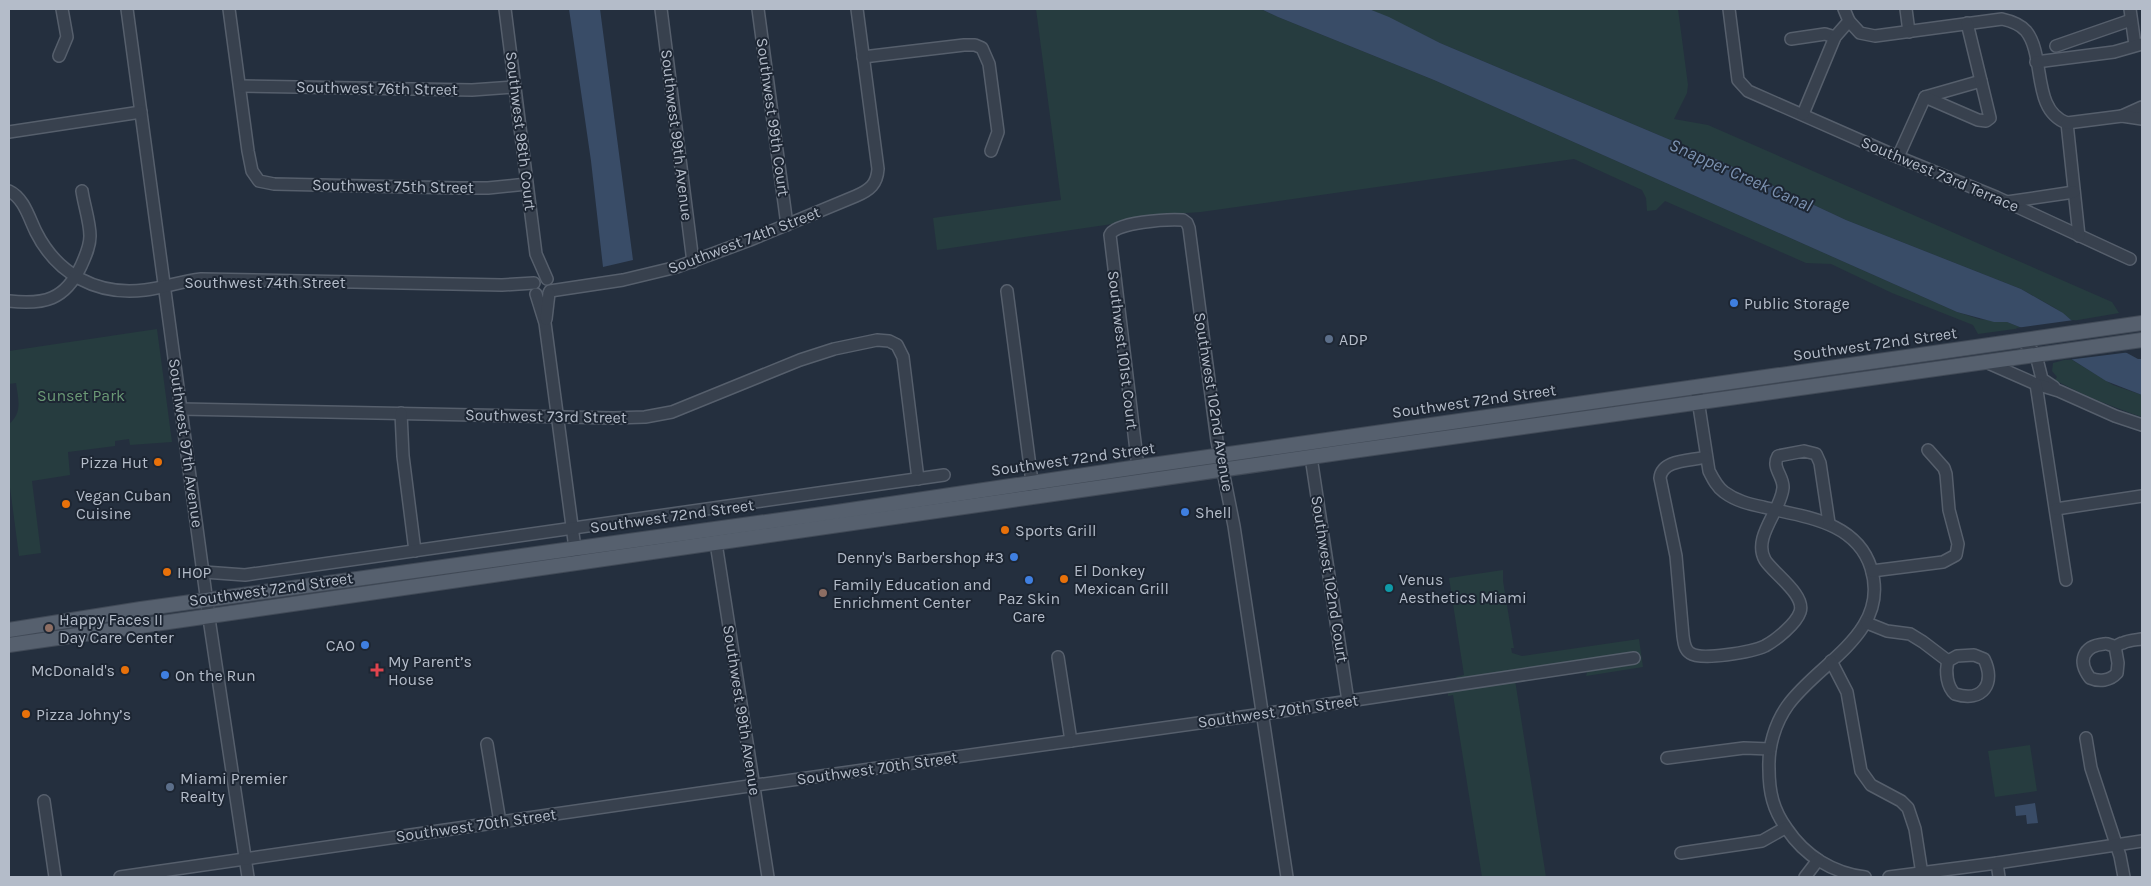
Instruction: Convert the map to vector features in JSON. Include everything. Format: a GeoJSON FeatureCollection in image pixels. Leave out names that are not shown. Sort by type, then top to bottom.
{"type":"FeatureCollection","features":[{"type":"Feature","properties":{"kind":"main road","name":"Southwest 72nd Street"},"geometry":{"type":"LineString","coordinates":[[9,645],[716,543],[838,519],[919,499],[2142,323]]}},
{"type":"Feature","properties":{"kind":"main road","name":"Southwest 72nd Street"},"geometry":{"type":"LineString","coordinates":[[9,630],[714,528],[921,514],[2142,340]]}},
{"type":"Feature","properties":{"kind":"main road"},"geometry":{"type":"LineString","coordinates":[[1925,354],[1928,370]]}},
{"type":"Feature","properties":{"kind":"main road"},"geometry":{"type":"LineString","coordinates":[[1835,367],[1837,383]]}},
{"type":"Feature","properties":{"kind":"main road"},"geometry":{"type":"LineString","coordinates":[[1590,402],[1593,417]]}},
{"type":"Feature","properties":{"kind":"main road"},"geometry":{"type":"LineString","coordinates":[[1438,440],[1459,427],[1463,420]]}},
{"type":"Feature","properties":{"kind":"main road"},"geometry":{"type":"LineString","coordinates":[[919,499],[921,514]]}},
{"type":"Feature","properties":{"kind":"main road"},"geometry":{"type":"LineString","coordinates":[[714,528],[716,543]]}},
{"type":"Feature","properties":{"kind":"main road"},"geometry":{"type":"LineString","coordinates":[[417,571],[419,585]]}},
{"type":"Feature","properties":{"kind":"street"},"geometry":{"type":"LineString","coordinates":[[59,56],[67,37],[62,9]]}},
{"type":"Feature","properties":{"kind":"street","name":"Southwest 97th Avenue"},"geometry":{"type":"LineString","coordinates":[[127,9],[209,615],[248,877]]}},
{"type":"Feature","properties":{"kind":"street"},"geometry":{"type":"LineString","coordinates":[[229,9],[240,86]]}},
{"type":"Feature","properties":{"kind":"street","name":"Southwest 98th Court"},"geometry":{"type":"LineString","coordinates":[[505,9],[577,562]]}},
{"type":"Feature","properties":{"kind":"street","name":"Southwest 99th Avenue"},"geometry":{"type":"LineString","coordinates":[[661,9],[693,262]]}},
{"type":"Feature","properties":{"kind":"street","name":"Southwest 99th Court"},"geometry":{"type":"LineString","coordinates":[[758,9],[787,225]]}},
{"type":"Feature","properties":{"kind":"street"},"geometry":{"type":"LineString","coordinates":[[857,9],[863,57],[964,45],[978,46],[984,51],[989,64],[998,132],[991,151]]}},
{"type":"Feature","properties":{"kind":"street","name":"Southwest 73rd Terrace"},"geometry":{"type":"LineString","coordinates":[[1730,9],[1738,80],[1748,91],[2006,202],[2130,260]]}},
{"type":"Feature","properties":{"kind":"street"},"geometry":{"type":"LineString","coordinates":[[1844,9],[1848,21],[1857,31],[1870,36],[1967,24],[2004,14],[2025,30],[2031,42],[2043,93],[2054,116],[2067,123],[2122,116],[2142,119]]}},
{"type":"Feature","properties":{"kind":"street"},"geometry":{"type":"LineString","coordinates":[[1906,9],[1910,32]]}},
{"type":"Feature","properties":{"kind":"street"},"geometry":{"type":"LineString","coordinates":[[2036,62],[2114,52],[2138,44],[2131,14],[2079,38],[2056,46]]}},
{"type":"Feature","properties":{"kind":"street"},"geometry":{"type":"LineString","coordinates":[[1802,114],[1835,37],[1848,21]]}},
{"type":"Feature","properties":{"kind":"street"},"geometry":{"type":"LineString","coordinates":[[1925,97],[1978,120],[1986,121],[1990,115],[1967,24]]}},
{"type":"Feature","properties":{"kind":"street"},"geometry":{"type":"LineString","coordinates":[[1790,39],[1825,34],[1835,37]]}},
{"type":"Feature","properties":{"kind":"street"},"geometry":{"type":"LineString","coordinates":[[2079,38],[2083,55]]}},
{"type":"Feature","properties":{"kind":"street","name":"Southwest 74th Street"},"geometry":{"type":"LineString","coordinates":[[9,192],[20,201],[51,257],[76,278],[100,287],[123,291],[145,290],[182,281],[201,280],[542,287],[578,285],[632,278],[693,262],[859,195],[875,183],[878,176],[877,162],[863,57]]}},
{"type":"Feature","properties":{"kind":"street"},"geometry":{"type":"LineString","coordinates":[[1898,157],[1925,97],[1981,81]]}},
{"type":"Feature","properties":{"kind":"street","name":"Southwest 76th Street"},"geometry":{"type":"LineString","coordinates":[[240,86],[472,90],[515,87]]}},
{"type":"Feature","properties":{"kind":"street","name":"Southwest 75th Street"},"geometry":{"type":"LineString","coordinates":[[240,86],[249,158],[252,170],[259,180],[274,184],[458,188],[488,188],[527,184]]}},
{"type":"Feature","properties":{"kind":"street"},"geometry":{"type":"LineString","coordinates":[[2122,116],[2142,107]]}},
{"type":"Feature","properties":{"kind":"street"},"geometry":{"type":"LineString","coordinates":[[9,132],[141,112]]}},
{"type":"Feature","properties":{"kind":"street"},"geometry":{"type":"LineString","coordinates":[[2067,123],[2079,236]]}},
{"type":"Feature","properties":{"kind":"street"},"geometry":{"type":"LineString","coordinates":[[9,301],[37,303],[47,301],[64,291],[76,278],[86,255],[90,237],[82,191]]}},
{"type":"Feature","properties":{"kind":"street"},"geometry":{"type":"LineString","coordinates":[[2006,202],[2074,192]]}},
{"type":"Feature","properties":{"kind":"street","name":"Southwest 102nd Avenue"},"geometry":{"type":"LineString","coordinates":[[1111,232],[1123,226],[1151,222],[1180,219],[1188,223],[1220,455],[1235,533],[1287,877]]}},
{"type":"Feature","properties":{"kind":"street","name":"Southwest 101st Court"},"geometry":{"type":"LineString","coordinates":[[1111,232],[1110,246],[1138,467]]}},
{"type":"Feature","properties":{"kind":"street"},"geometry":{"type":"LineString","coordinates":[[1007,291],[1034,497]]}},
{"type":"Feature","properties":{"kind":"street","name":"Southwest 73rd Street"},"geometry":{"type":"LineString","coordinates":[[181,409],[625,418],[654,416],[696,403],[814,355],[884,339],[897,345],[903,357],[918,478]]}},
{"type":"Feature","properties":{"kind":"street"},"geometry":{"type":"LineString","coordinates":[[2024,340],[2035,355],[2042,379],[2059,391]]}},
{"type":"Feature","properties":{"kind":"street"},"geometry":{"type":"LineString","coordinates":[[2035,355],[2023,372],[2031,382],[2040,411],[2066,580]]}},
{"type":"Feature","properties":{"kind":"street"},"geometry":{"type":"LineString","coordinates":[[1986,362],[2115,416],[2142,425]]}},
{"type":"Feature","properties":{"kind":"street"},"geometry":{"type":"LineString","coordinates":[[1696,387],[1706,457],[1712,477],[1724,492],[1740,502],[1829,524],[1848,533],[1864,552],[1872,571],[1874,595],[1867,623],[1857,637],[1805,684],[1786,708],[1778,722],[1768,761],[1770,792],[1776,812],[1785,828],[1798,844],[1818,860],[1843,872],[1865,877]]}},
{"type":"Feature","properties":{"kind":"street"},"geometry":{"type":"LineString","coordinates":[[2040,411],[2049,398],[2059,391]]}},
{"type":"Feature","properties":{"kind":"street"},"geometry":{"type":"LineString","coordinates":[[402,412],[403,456],[415,551]]}},
{"type":"Feature","properties":{"kind":"street"},"geometry":{"type":"LineString","coordinates":[[1872,571],[1943,562],[1956,556],[1958,544],[1949,510],[1946,474],[1944,468],[1928,450]]}},
{"type":"Feature","properties":{"kind":"street"},"geometry":{"type":"LineString","coordinates":[[1706,457],[1670,464],[1662,471],[1660,478],[1676,556],[1683,636],[1689,653],[1696,656],[1708,656],[1761,647],[1775,638],[1798,616],[1801,608],[1800,600],[1767,562],[1762,550],[1767,524],[1777,510],[1783,484],[1776,470],[1776,460],[1783,454],[1811,452],[1816,454],[1820,464],[1829,524]]}},
{"type":"Feature","properties":{"kind":"street","name":"Southwest 102nd Court"},"geometry":{"type":"LineString","coordinates":[[1311,457],[1348,701]]}},
{"type":"Feature","properties":{"kind":"street","name":"Southwest 72nd Street"},"geometry":{"type":"LineString","coordinates":[[204,572],[244,575],[944,475]]}},
{"type":"Feature","properties":{"kind":"street"},"geometry":{"type":"LineString","coordinates":[[2056,509],[2142,496]]}},
{"type":"Feature","properties":{"kind":"street","name":"Southwest 99th Avenue"},"geometry":{"type":"LineString","coordinates":[[716,543],[768,877]]}},
{"type":"Feature","properties":{"kind":"street"},"geometry":{"type":"LineString","coordinates":[[1867,623],[1887,631],[1910,634],[1948,661]]}},
{"type":"Feature","properties":{"kind":"street"},"geometry":{"type":"LineString","coordinates":[[2115,646],[2124,642],[2142,639]]}},
{"type":"Feature","properties":{"kind":"street"},"geometry":{"type":"LineString","coordinates":[[1058,657],[1071,741]]}},
{"type":"Feature","properties":{"kind":"street","name":"Southwest 70th Street"},"geometry":{"type":"LineString","coordinates":[[120,877],[177,873],[246,859],[754,785],[1263,714],[1634,658]]}},
{"type":"Feature","properties":{"kind":"street"},"geometry":{"type":"LineString","coordinates":[[1831,661],[1847,692],[1861,771],[1871,785],[1901,801],[1908,808],[1916,832],[1922,874]]}},
{"type":"Feature","properties":{"kind":"street"},"geometry":{"type":"LineString","coordinates":[[2086,738],[2091,768],[2117,846],[2124,877]]}},
{"type":"Feature","properties":{"kind":"street"},"geometry":{"type":"LineString","coordinates":[[488,744],[500,822]]}},
{"type":"Feature","properties":{"kind":"street"},"geometry":{"type":"LineString","coordinates":[[1667,758],[1738,748],[1770,749]]}},
{"type":"Feature","properties":{"kind":"street"},"geometry":{"type":"LineString","coordinates":[[44,801],[55,877]]}},
{"type":"Feature","properties":{"kind":"street"},"geometry":{"type":"LineString","coordinates":[[1681,853],[1762,841],[1785,828]]}},
{"type":"Feature","properties":{"kind":"street"},"geometry":{"type":"LineString","coordinates":[[1889,877],[1922,874],[2142,841]]}},
{"type":"Feature","properties":{"kind":"street"},"geometry":{"type":"LineString","coordinates":[[1805,877],[1818,860]]}},
{"type":"Feature","properties":{"kind":"street"},"geometry":{"type":"LineString","coordinates":[[1997,863],[1999,877]]}},
{"type":"Feature","properties":{"kind":"green space"},"geometry":{"type":"Polygon","coordinates":[[[1036,9],[1261,9],[1434,80],[1957,312],[1979,319],[2007,322],[2022,328],[1978,334],[1973,325],[1892,293],[1831,264],[1806,263],[1665,201],[1656,210],[1647,211],[1646,198],[1642,190],[1574,159],[937,250],[933,218],[1061,200],[1036,9]]]}},
{"type":"Feature","properties":{"kind":"green space"},"geometry":{"type":"Polygon","coordinates":[[[1369,9],[1678,9],[1688,85],[1687,93],[1674,119],[1708,125],[2112,302],[2119,313],[2072,321],[2055,308],[2021,289],[1846,220],[1718,160],[1440,43],[1369,9]]]}},
{"type":"Feature","properties":{"kind":"green space","name":"Sunset Park"},"geometry":{"type":"Polygon","coordinates":[[[157,329],[172,442],[130,445],[129,439],[115,441],[115,446],[68,452],[70,475],[32,481],[41,553],[19,556],[9,480],[9,424],[18,410],[18,400],[16,383],[9,384],[9,351],[157,329]]]}},
{"type":"Feature","properties":{"kind":"green space"},"geometry":{"type":"Polygon","coordinates":[[[2142,346],[2069,358],[2113,385],[2142,395],[2142,417],[2098,400],[2055,380],[2057,377],[2052,371],[2053,363],[2068,359],[2051,360],[2052,358],[2142,346]]]}},
{"type":"Feature","properties":{"kind":"green space"},"geometry":{"type":"Polygon","coordinates":[[[1503,570],[1503,581],[1514,648],[1511,648],[1512,653],[1522,656],[1639,639],[1643,667],[1586,676],[1588,669],[1458,681],[1456,677],[1464,675],[1449,578],[1503,570]]]}},
{"type":"Feature","properties":{"kind":"green space"},"geometry":{"type":"Polygon","coordinates":[[[1515,680],[1546,877],[1482,877],[1453,695],[1448,696],[1448,690],[1515,680]]]}},
{"type":"Feature","properties":{"kind":"green space"},"geometry":{"type":"Polygon","coordinates":[[[2030,745],[2037,791],[1995,797],[1988,751],[2030,745]]]}},
{"type":"Feature","properties":{"kind":"water"},"geometry":{"type":"Polygon","coordinates":[[[569,9],[600,9],[633,260],[603,267],[591,161],[569,9]]]}},
{"type":"Feature","properties":{"kind":"water","name":"Snapper Creek Canal"},"geometry":{"type":"Polygon","coordinates":[[[1261,9],[1369,9],[1440,43],[1718,160],[1846,220],[2021,289],[2063,313],[2079,327],[2138,359],[2142,359],[2142,395],[2106,381],[2022,328],[2007,322],[1994,322],[1957,312],[1434,80],[1261,9]]]}},
{"type":"Feature","properties":{"kind":"water"},"geometry":{"type":"Polygon","coordinates":[[[2035,803],[2038,823],[2027,824],[2026,815],[2016,816],[2015,806],[2035,803]]]}},
{"type":"Feature","properties":{"kind":"pier"},"geometry":{"type":"Polygon","coordinates":[[[2074,320],[2131,352],[2067,360],[2016,328],[2074,320]]]}},
{"type":"Feature","properties":{"kind":"place","name":"Public Storage"},"geometry":{"type":"Point","coordinates":[1734,303]}},
{"type":"Feature","properties":{"kind":"place","name":"ADP"},"geometry":{"type":"Point","coordinates":[1329,339]}},
{"type":"Feature","properties":{"kind":"place","name":"Pizza Hut"},"geometry":{"type":"Point","coordinates":[158,462]}},
{"type":"Feature","properties":{"kind":"place","name":"Vegan Cuban Cuisine"},"geometry":{"type":"Point","coordinates":[66,504]}},
{"type":"Feature","properties":{"kind":"place","name":"Shell"},"geometry":{"type":"Point","coordinates":[1185,512]}},
{"type":"Feature","properties":{"kind":"place","name":"Sports Grill"},"geometry":{"type":"Point","coordinates":[1005,530]}},
{"type":"Feature","properties":{"kind":"place","name":"Denny's Barbershop #3"},"geometry":{"type":"Point","coordinates":[1014,557]}},
{"type":"Feature","properties":{"kind":"place","name":"IHOP"},"geometry":{"type":"Point","coordinates":[167,572]}},
{"type":"Feature","properties":{"kind":"place","name":"El Donkey Mexican Grill"},"geometry":{"type":"Point","coordinates":[1064,579]}},
{"type":"Feature","properties":{"kind":"place","name":"Paz Skin Care"},"geometry":{"type":"Point","coordinates":[1029,580]}},
{"type":"Feature","properties":{"kind":"place","name":"Venus Aesthetics Miami"},"geometry":{"type":"Point","coordinates":[1389,588]}},
{"type":"Feature","properties":{"kind":"place","name":"Family Education and Enrichment Center"},"geometry":{"type":"Point","coordinates":[823,593]}},
{"type":"Feature","properties":{"kind":"place","name":"Happy Faces II Day Care Center"},"geometry":{"type":"Point","coordinates":[49,628]}},
{"type":"Feature","properties":{"kind":"place","name":"CAO"},"geometry":{"type":"Point","coordinates":[365,645]}},
{"type":"Feature","properties":{"kind":"place","name":"McDonald's"},"geometry":{"type":"Point","coordinates":[125,670]}},
{"type":"Feature","properties":{"kind":"place","name":"My Parent’s House"},"geometry":{"type":"Point","coordinates":[377,670]}},
{"type":"Feature","properties":{"kind":"place","name":"On the Run"},"geometry":{"type":"Point","coordinates":[165,675]}},
{"type":"Feature","properties":{"kind":"place","name":"Pizza Johny’s"},"geometry":{"type":"Point","coordinates":[26,714]}},
{"type":"Feature","properties":{"kind":"place","name":"Miami Premier Realty"},"geometry":{"type":"Point","coordinates":[170,787]}}]}
